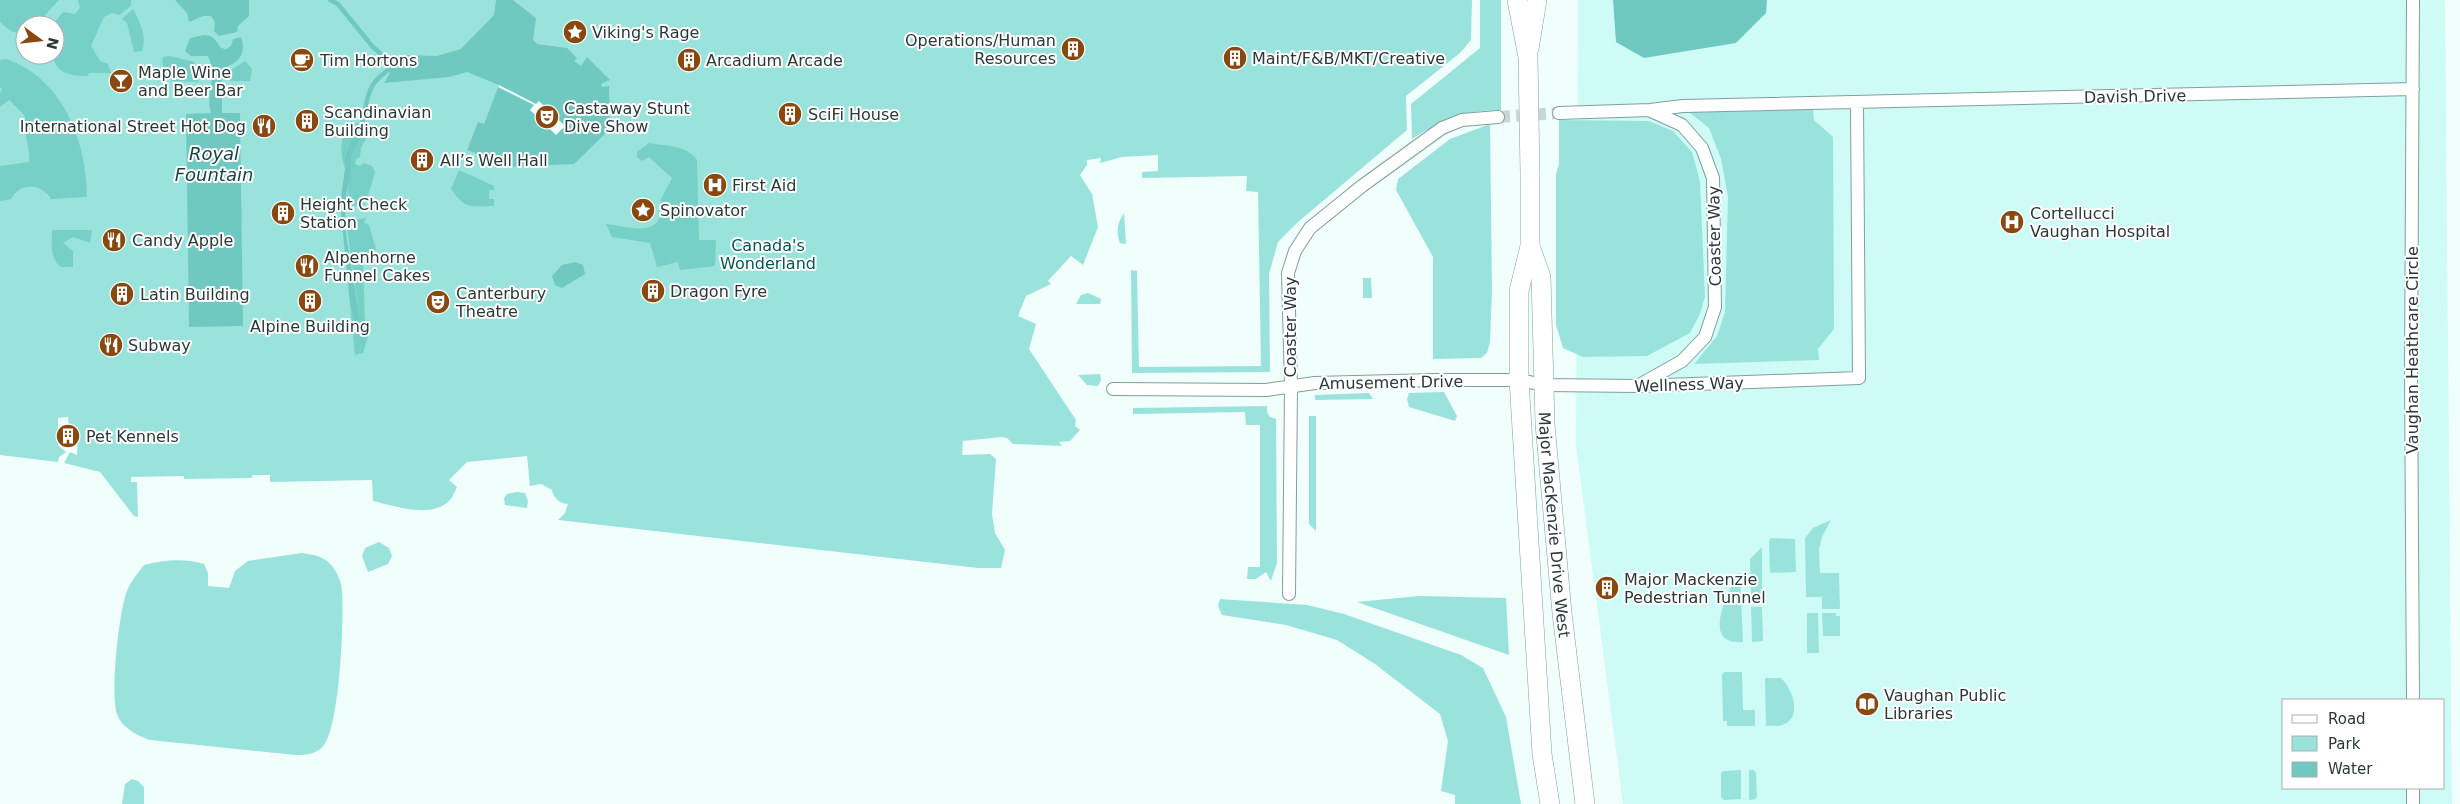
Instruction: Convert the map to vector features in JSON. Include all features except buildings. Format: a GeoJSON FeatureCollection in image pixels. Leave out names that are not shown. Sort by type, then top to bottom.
{"type":"FeatureCollection","features":[{"type":"Feature","properties":{"kind":"main road","name":"Major MacKenzie Drive West"},"geometry":{"type":"LineString","coordinates":[[1517,0],[1528,57],[1530,174],[1530,246],[1519,291],[1519,380],[1542,744],[1550,804]]}},
{"type":"Feature","properties":{"kind":"main road","name":"Major MacKenzie Drive West"},"geometry":{"type":"LineString","coordinates":[[1528,57],[1537,0]]}},
{"type":"Feature","properties":{"kind":"main road","name":"Major MacKenzie Drive West"},"geometry":{"type":"LineString","coordinates":[[1530,246],[1541,277],[1545,424],[1562,613],[1585,804]]}},
{"type":"Feature","properties":{"kind":"street","name":"Vaughan Heathcare Circle"},"geometry":{"type":"LineString","coordinates":[[2413,0],[2411,372],[2413,699]]}},
{"type":"Feature","properties":{"kind":"street","name":"Davish Drive"},"geometry":{"type":"LineString","coordinates":[[1650,110],[1683,106],[2413,89]]}},
{"type":"Feature","properties":{"kind":"street","name":"Wellness Way"},"geometry":{"type":"LineString","coordinates":[[1519,380],[1544,385],[1639,386],[1858,378],[1857,102]]}},
{"type":"Feature","properties":{"kind":"street","name":"Coaster Way"},"geometry":{"type":"LineString","coordinates":[[1560,113],[1650,110],[1682,124],[1702,148],[1713,178],[1715,307],[1705,337],[1682,361],[1639,386]]}},
{"type":"Feature","properties":{"kind":"street","name":"Coaster Way"},"geometry":{"type":"LineString","coordinates":[[1288,594],[1291,386],[1288,273],[1295,251],[1310,228],[1362,186],[1442,128],[1462,120],[1498,117]]}},
{"type":"Feature","properties":{"kind":"street","name":"Amusement Drive"},"geometry":{"type":"LineString","coordinates":[[1113,389],[1266,390],[1291,386],[1434,380],[1519,380]]}},
{"type":"Feature","properties":{"kind":"street"},"geometry":{"type":"LineString","coordinates":[[2413,789],[2413,804]]}},
{"type":"Feature","properties":{"kind":"shaded area"},"geometry":{"type":"Polygon","coordinates":[[[0,0],[59,0],[45,15],[15,15],[15,32],[0,22],[0,0]]]}},
{"type":"Feature","properties":{"kind":"shaded area"},"geometry":{"type":"Polygon","coordinates":[[[78,0],[131,0],[131,6],[119,15],[112,13],[104,17],[91,46],[100,61],[108,64],[111,73],[89,73],[88,76],[75,75],[65,73],[56,65],[65,65],[65,15],[61,15],[63,12],[75,14],[80,8],[78,0]]]}},
{"type":"Feature","properties":{"kind":"shaded area","name":"Cortellucci Vaughan Hospital"},"geometry":{"type":"Polygon","coordinates":[[[1578,0],[2445,0],[2452,804],[1623,804],[1576,445],[1578,0]]]}},
{"type":"Feature","properties":{"kind":"shaded area"},"geometry":{"type":"Polygon","coordinates":[[[133,9],[140,24],[144,40],[142,51],[134,52],[127,23],[122,19],[133,9]]]}},
{"type":"Feature","properties":{"kind":"shaded area"},"geometry":{"type":"Polygon","coordinates":[[[170,56],[195,62],[194,69],[199,82],[172,81],[162,63],[163,57],[170,56]]]}},
{"type":"Feature","properties":{"kind":"shaded area"},"geometry":{"type":"Polygon","coordinates":[[[6,59],[15,63],[15,65],[26,68],[43,81],[68,114],[82,155],[87,197],[51,199],[37,187],[25,187],[15,193],[11,199],[0,201],[0,166],[29,162],[29,150],[24,127],[25,116],[9,100],[0,107],[0,93],[2,89],[0,87],[0,60],[6,59]]]}},
{"type":"Feature","properties":{"kind":"shaded area"},"geometry":{"type":"Polygon","coordinates":[[[245,61],[252,69],[250,81],[230,81],[231,70],[245,61]]]}},
{"type":"Feature","properties":{"kind":"shaded area"},"geometry":{"type":"Polygon","coordinates":[[[363,122],[370,124],[372,129],[361,148],[360,157],[356,159],[355,164],[360,166],[364,163],[372,166],[375,172],[368,197],[362,200],[365,205],[346,206],[352,153],[364,134],[354,133],[344,160],[345,169],[341,146],[342,139],[349,128],[363,122]]]}},
{"type":"Feature","properties":{"kind":"shaded area"},"geometry":{"type":"Polygon","coordinates":[[[649,143],[688,151],[697,160],[699,240],[716,240],[715,266],[680,270],[678,262],[657,267],[650,243],[612,237],[606,224],[629,228],[645,228],[652,226],[658,221],[661,214],[661,199],[672,178],[649,157],[642,161],[637,157],[637,152],[649,143]]]}},
{"type":"Feature","properties":{"kind":"shaded area"},"geometry":{"type":"Polygon","coordinates":[[[459,170],[494,186],[494,190],[489,190],[489,199],[494,199],[494,206],[473,206],[461,201],[451,189],[459,170]]]}},
{"type":"Feature","properties":{"kind":"shaded area"},"geometry":{"type":"Polygon","coordinates":[[[366,218],[364,223],[369,225],[376,249],[371,259],[366,258],[363,261],[365,322],[368,337],[363,353],[355,355],[350,304],[354,320],[359,316],[346,221],[366,218]]]}},
{"type":"Feature","properties":{"kind":"shaded area"},"geometry":{"type":"Polygon","coordinates":[[[52,230],[92,230],[90,243],[73,237],[63,243],[73,251],[73,267],[61,267],[57,263],[52,250],[52,230]]]}},
{"type":"Feature","properties":{"kind":"green space","name":"Canada's Wonderland"},"geometry":{"type":"Polygon","coordinates":[[[0,0],[1472,0],[1471,40],[1460,53],[1406,96],[1407,130],[1298,222],[1278,242],[1269,274],[1270,372],[1132,373],[1131,270],[1137,271],[1139,367],[1261,366],[1258,192],[1246,191],[1247,176],[1142,178],[1142,172],[1158,171],[1158,155],[1122,157],[1100,163],[1101,158],[1087,160],[1087,165],[1080,175],[1092,194],[1098,227],[1083,265],[1071,256],[1048,281],[1051,284],[1026,296],[1018,316],[1036,324],[1029,349],[1076,420],[1075,426],[1080,430],[1070,441],[1059,442],[1062,446],[1013,444],[1007,438],[1001,437],[963,441],[962,455],[990,454],[996,459],[992,514],[995,533],[1005,550],[1001,568],[978,568],[558,520],[565,513],[568,504],[557,500],[552,490],[541,484],[530,486],[527,456],[467,462],[449,480],[457,487],[449,501],[432,509],[422,510],[412,510],[373,501],[372,480],[270,482],[270,475],[252,475],[252,478],[184,479],[184,476],[131,477],[131,482],[137,482],[138,517],[134,516],[100,472],[64,463],[70,452],[77,455],[78,427],[69,427],[68,417],[58,418],[58,445],[66,452],[59,457],[58,462],[0,455],[0,0]]]}},
{"type":"Feature","properties":{"kind":"green space"},"geometry":{"type":"Polygon","coordinates":[[[1480,0],[1501,0],[1501,110],[1488,110],[1454,117],[1412,139],[1411,104],[1480,48],[1480,0]]]}},
{"type":"Feature","properties":{"kind":"green space"},"geometry":{"type":"Polygon","coordinates":[[[1813,108],[1814,120],[1833,137],[1834,329],[1818,349],[1819,360],[1694,364],[1717,336],[1725,312],[1728,196],[1721,159],[1709,128],[1689,112],[1813,108]]]}},
{"type":"Feature","properties":{"kind":"green space"},"geometry":{"type":"Polygon","coordinates":[[[1559,120],[1649,121],[1673,131],[1692,152],[1700,181],[1705,297],[1700,314],[1690,333],[1647,356],[1583,357],[1563,348],[1556,325],[1556,174],[1559,164],[1559,120]]]}},
{"type":"Feature","properties":{"kind":"green space"},"geometry":{"type":"Polygon","coordinates":[[[1490,124],[1492,290],[1490,342],[1487,353],[1481,358],[1433,359],[1433,257],[1396,190],[1398,179],[1450,139],[1490,124]]]}},
{"type":"Feature","properties":{"kind":"green space"},"geometry":{"type":"Polygon","coordinates":[[[1124,213],[1126,244],[1120,243],[1118,235],[1120,220],[1124,213]]]}},
{"type":"Feature","properties":{"kind":"green space"},"geometry":{"type":"Polygon","coordinates":[[[1363,278],[1371,278],[1372,298],[1363,298],[1363,278]]]}},
{"type":"Feature","properties":{"kind":"green space"},"geometry":{"type":"Polygon","coordinates":[[[1088,293],[1101,299],[1100,304],[1076,304],[1081,295],[1088,293]]]}},
{"type":"Feature","properties":{"kind":"green space"},"geometry":{"type":"Polygon","coordinates":[[[1100,374],[1101,380],[1098,386],[1087,385],[1078,375],[1100,374]]]}},
{"type":"Feature","properties":{"kind":"green space"},"geometry":{"type":"Polygon","coordinates":[[[1444,392],[1457,416],[1455,421],[1409,407],[1407,399],[1409,393],[1444,392]]]}},
{"type":"Feature","properties":{"kind":"green space"},"geometry":{"type":"Polygon","coordinates":[[[1369,393],[1373,399],[1315,400],[1315,395],[1369,393]]]}},
{"type":"Feature","properties":{"kind":"green space"},"geometry":{"type":"Polygon","coordinates":[[[1267,406],[1267,412],[1270,417],[1276,419],[1277,563],[1271,581],[1266,572],[1256,579],[1247,579],[1248,567],[1260,567],[1260,425],[1246,425],[1245,412],[1133,414],[1133,408],[1267,406]]]}},
{"type":"Feature","properties":{"kind":"green space"},"geometry":{"type":"Polygon","coordinates":[[[1309,416],[1316,416],[1316,531],[1309,524],[1309,416]]]}},
{"type":"Feature","properties":{"kind":"green space"},"geometry":{"type":"Polygon","coordinates":[[[525,493],[528,501],[527,508],[505,505],[504,498],[507,494],[525,493]]]}},
{"type":"Feature","properties":{"kind":"green space"},"geometry":{"type":"Polygon","coordinates":[[[1831,520],[1822,537],[1819,549],[1820,573],[1839,573],[1840,609],[1822,609],[1822,597],[1806,597],[1805,538],[1813,528],[1831,520]]]}},
{"type":"Feature","properties":{"kind":"green space"},"geometry":{"type":"Polygon","coordinates":[[[1771,538],[1795,539],[1796,572],[1770,573],[1769,541],[1771,538]]]}},
{"type":"Feature","properties":{"kind":"green space"},"geometry":{"type":"Polygon","coordinates":[[[379,542],[389,548],[392,556],[388,564],[368,572],[362,556],[365,548],[379,542]]]}},
{"type":"Feature","properties":{"kind":"green space"},"geometry":{"type":"Polygon","coordinates":[[[1762,547],[1762,599],[1751,600],[1750,559],[1762,547]]]}},
{"type":"Feature","properties":{"kind":"green space"},"geometry":{"type":"Polygon","coordinates":[[[302,553],[318,556],[326,560],[334,568],[342,588],[340,671],[337,694],[329,733],[321,748],[312,753],[296,755],[150,740],[126,727],[119,719],[115,704],[114,689],[118,633],[127,591],[144,565],[174,560],[204,564],[208,573],[208,586],[229,588],[235,571],[248,561],[302,553]]]}},
{"type":"Feature","properties":{"kind":"green space"},"geometry":{"type":"Polygon","coordinates":[[[1740,573],[1743,642],[1730,641],[1723,636],[1720,627],[1720,617],[1728,593],[1737,574],[1740,573]]]}},
{"type":"Feature","properties":{"kind":"green space"},"geometry":{"type":"Polygon","coordinates":[[[1419,596],[1506,598],[1509,655],[1357,602],[1419,596]]]}},
{"type":"Feature","properties":{"kind":"green space"},"geometry":{"type":"Polygon","coordinates":[[[1220,599],[1307,605],[1344,614],[1461,655],[1483,668],[1506,717],[1521,804],[1455,804],[1455,795],[1441,791],[1448,741],[1440,714],[1375,664],[1337,640],[1286,625],[1222,615],[1218,606],[1220,599]]]}},
{"type":"Feature","properties":{"kind":"green space"},"geometry":{"type":"Polygon","coordinates":[[[1751,607],[1762,607],[1763,641],[1752,642],[1751,607]]]}},
{"type":"Feature","properties":{"kind":"green space"},"geometry":{"type":"Polygon","coordinates":[[[1807,613],[1818,613],[1819,653],[1807,653],[1807,613]]]}},
{"type":"Feature","properties":{"kind":"green space"},"geometry":{"type":"Polygon","coordinates":[[[1822,613],[1836,613],[1836,616],[1840,616],[1840,636],[1823,636],[1822,613]]]}},
{"type":"Feature","properties":{"kind":"green space"},"geometry":{"type":"Polygon","coordinates":[[[1724,672],[1742,672],[1743,710],[1755,710],[1755,726],[1727,726],[1727,721],[1723,721],[1722,675],[1724,672]]]}},
{"type":"Feature","properties":{"kind":"green space"},"geometry":{"type":"Polygon","coordinates":[[[1765,678],[1781,678],[1792,695],[1794,703],[1793,716],[1782,725],[1766,726],[1765,678]]]}},
{"type":"Feature","properties":{"kind":"green space"},"geometry":{"type":"Polygon","coordinates":[[[1741,770],[1741,799],[1724,800],[1721,797],[1721,773],[1723,771],[1741,770]]]}},
{"type":"Feature","properties":{"kind":"green space"},"geometry":{"type":"Polygon","coordinates":[[[1749,770],[1754,770],[1756,773],[1757,797],[1749,800],[1749,770]]]}},
{"type":"Feature","properties":{"kind":"green space"},"geometry":{"type":"Polygon","coordinates":[[[132,779],[138,781],[144,787],[144,804],[122,804],[125,784],[132,779]]]}},
{"type":"Feature","properties":{"kind":"water"},"geometry":{"type":"Polygon","coordinates":[[[175,0],[249,0],[249,16],[238,26],[237,32],[219,36],[214,31],[215,22],[211,16],[203,16],[189,22],[187,13],[175,0]]]}},
{"type":"Feature","properties":{"kind":"water"},"geometry":{"type":"Polygon","coordinates":[[[496,0],[513,0],[536,18],[533,40],[537,44],[567,48],[577,58],[574,61],[581,66],[587,57],[610,80],[601,84],[602,87],[609,86],[610,129],[574,164],[505,167],[505,159],[502,158],[500,163],[467,150],[478,122],[484,124],[499,85],[467,72],[449,77],[384,83],[400,55],[437,56],[461,49],[494,15],[496,0]]]}},
{"type":"Feature","properties":{"kind":"water"},"geometry":{"type":"Polygon","coordinates":[[[1613,0],[1767,0],[1766,13],[1736,43],[1644,58],[1616,42],[1613,0]]]}},
{"type":"Feature","properties":{"kind":"water","name":"Royal Fountain"},"geometry":{"type":"Polygon","coordinates":[[[204,35],[213,37],[221,48],[226,49],[231,46],[233,39],[241,37],[243,47],[239,58],[228,66],[222,81],[222,113],[240,113],[243,326],[189,327],[186,114],[211,113],[209,98],[212,71],[208,56],[191,56],[185,51],[190,38],[204,35]]]}},
{"type":"Feature","properties":{"kind":"water"},"geometry":{"type":"Polygon","coordinates":[[[362,125],[364,134],[352,153],[346,196],[345,227],[359,316],[357,322],[354,320],[350,304],[340,204],[345,169],[344,160],[354,133],[362,125]]]}},
{"type":"Feature","properties":{"kind":"water"},"geometry":{"type":"Polygon","coordinates":[[[575,262],[583,265],[585,274],[562,288],[555,285],[552,276],[562,265],[575,262]]]}},
{"type":"Feature","properties":{"kind":"pier","name":"Castaway Stunt Dive Show"},"geometry":{"type":"Polygon","coordinates":[[[499,85],[536,104],[539,101],[565,126],[556,135],[530,110],[534,105],[498,87],[499,85]]]}},
{"type":"Feature","properties":{"kind":"waterway"},"geometry":{"type":"LineString","coordinates":[[330,0],[338,4],[372,46],[394,66],[373,85],[368,97],[362,125]]}},
{"type":"Feature","properties":{"kind":"tunnel"},"geometry":{"type":"LineString","coordinates":[[1498,117],[1559,113]]}},
{"type":"Feature","properties":{"kind":"place","name":"Viking's Rage"},"geometry":{"type":"Point","coordinates":[575,32]}},
{"type":"Feature","properties":{"kind":"place","name":"Operations/Human Resources"},"geometry":{"type":"Point","coordinates":[1073,49]}},
{"type":"Feature","properties":{"kind":"place","name":"Maint/F&B/MKT/Creative"},"geometry":{"type":"Point","coordinates":[1235,58]}},
{"type":"Feature","properties":{"kind":"place","name":"Tim Hortons"},"geometry":{"type":"Point","coordinates":[302,60]}},
{"type":"Feature","properties":{"kind":"place","name":"Arcadium Arcade"},"geometry":{"type":"Point","coordinates":[689,60]}},
{"type":"Feature","properties":{"kind":"place","name":"Maple Wine and Beer Bar"},"geometry":{"type":"Point","coordinates":[121,81]}},
{"type":"Feature","properties":{"kind":"place","name":"SciFi House"},"geometry":{"type":"Point","coordinates":[790,114]}},
{"type":"Feature","properties":{"kind":"place","name":"Castaway Stunt Dive Show"},"geometry":{"type":"Point","coordinates":[547,117]}},
{"type":"Feature","properties":{"kind":"place","name":"Scandinavian Building"},"geometry":{"type":"Point","coordinates":[307,121]}},
{"type":"Feature","properties":{"kind":"place","name":"International Street Hot Dog"},"geometry":{"type":"Point","coordinates":[264,126]}},
{"type":"Feature","properties":{"kind":"place","name":"All’s Well Hall"},"geometry":{"type":"Point","coordinates":[422,160]}},
{"type":"Feature","properties":{"kind":"place","name":"First Aid"},"geometry":{"type":"Point","coordinates":[715,185]}},
{"type":"Feature","properties":{"kind":"place","name":"Spinovator"},"geometry":{"type":"Point","coordinates":[643,210]}},
{"type":"Feature","properties":{"kind":"place","name":"Height Check Station"},"geometry":{"type":"Point","coordinates":[283,213]}},
{"type":"Feature","properties":{"kind":"place","name":"Cortellucci Vaughan Hospital"},"geometry":{"type":"Point","coordinates":[2012,222]}},
{"type":"Feature","properties":{"kind":"place","name":"Candy Apple"},"geometry":{"type":"Point","coordinates":[114,240]}},
{"type":"Feature","properties":{"kind":"place","name":"Alpenhorne Funnel Cakes"},"geometry":{"type":"Point","coordinates":[307,266]}},
{"type":"Feature","properties":{"kind":"place","name":"Dragon Fyre"},"geometry":{"type":"Point","coordinates":[653,291]}},
{"type":"Feature","properties":{"kind":"place","name":"Latin Building"},"geometry":{"type":"Point","coordinates":[122,294]}},
{"type":"Feature","properties":{"kind":"place","name":"Alpine Building"},"geometry":{"type":"Point","coordinates":[310,301]}},
{"type":"Feature","properties":{"kind":"place","name":"Canterbury Theatre"},"geometry":{"type":"Point","coordinates":[438,302]}},
{"type":"Feature","properties":{"kind":"place","name":"Subway"},"geometry":{"type":"Point","coordinates":[111,345]}},
{"type":"Feature","properties":{"kind":"place","name":"Pet Kennels"},"geometry":{"type":"Point","coordinates":[68,436]}},
{"type":"Feature","properties":{"kind":"place","name":"Major Mackenzie Pedestrian Tunnel"},"geometry":{"type":"Point","coordinates":[1607,588]}},
{"type":"Feature","properties":{"kind":"place","name":"Vaughan Public Libraries"},"geometry":{"type":"Point","coordinates":[1867,704]}}]}
